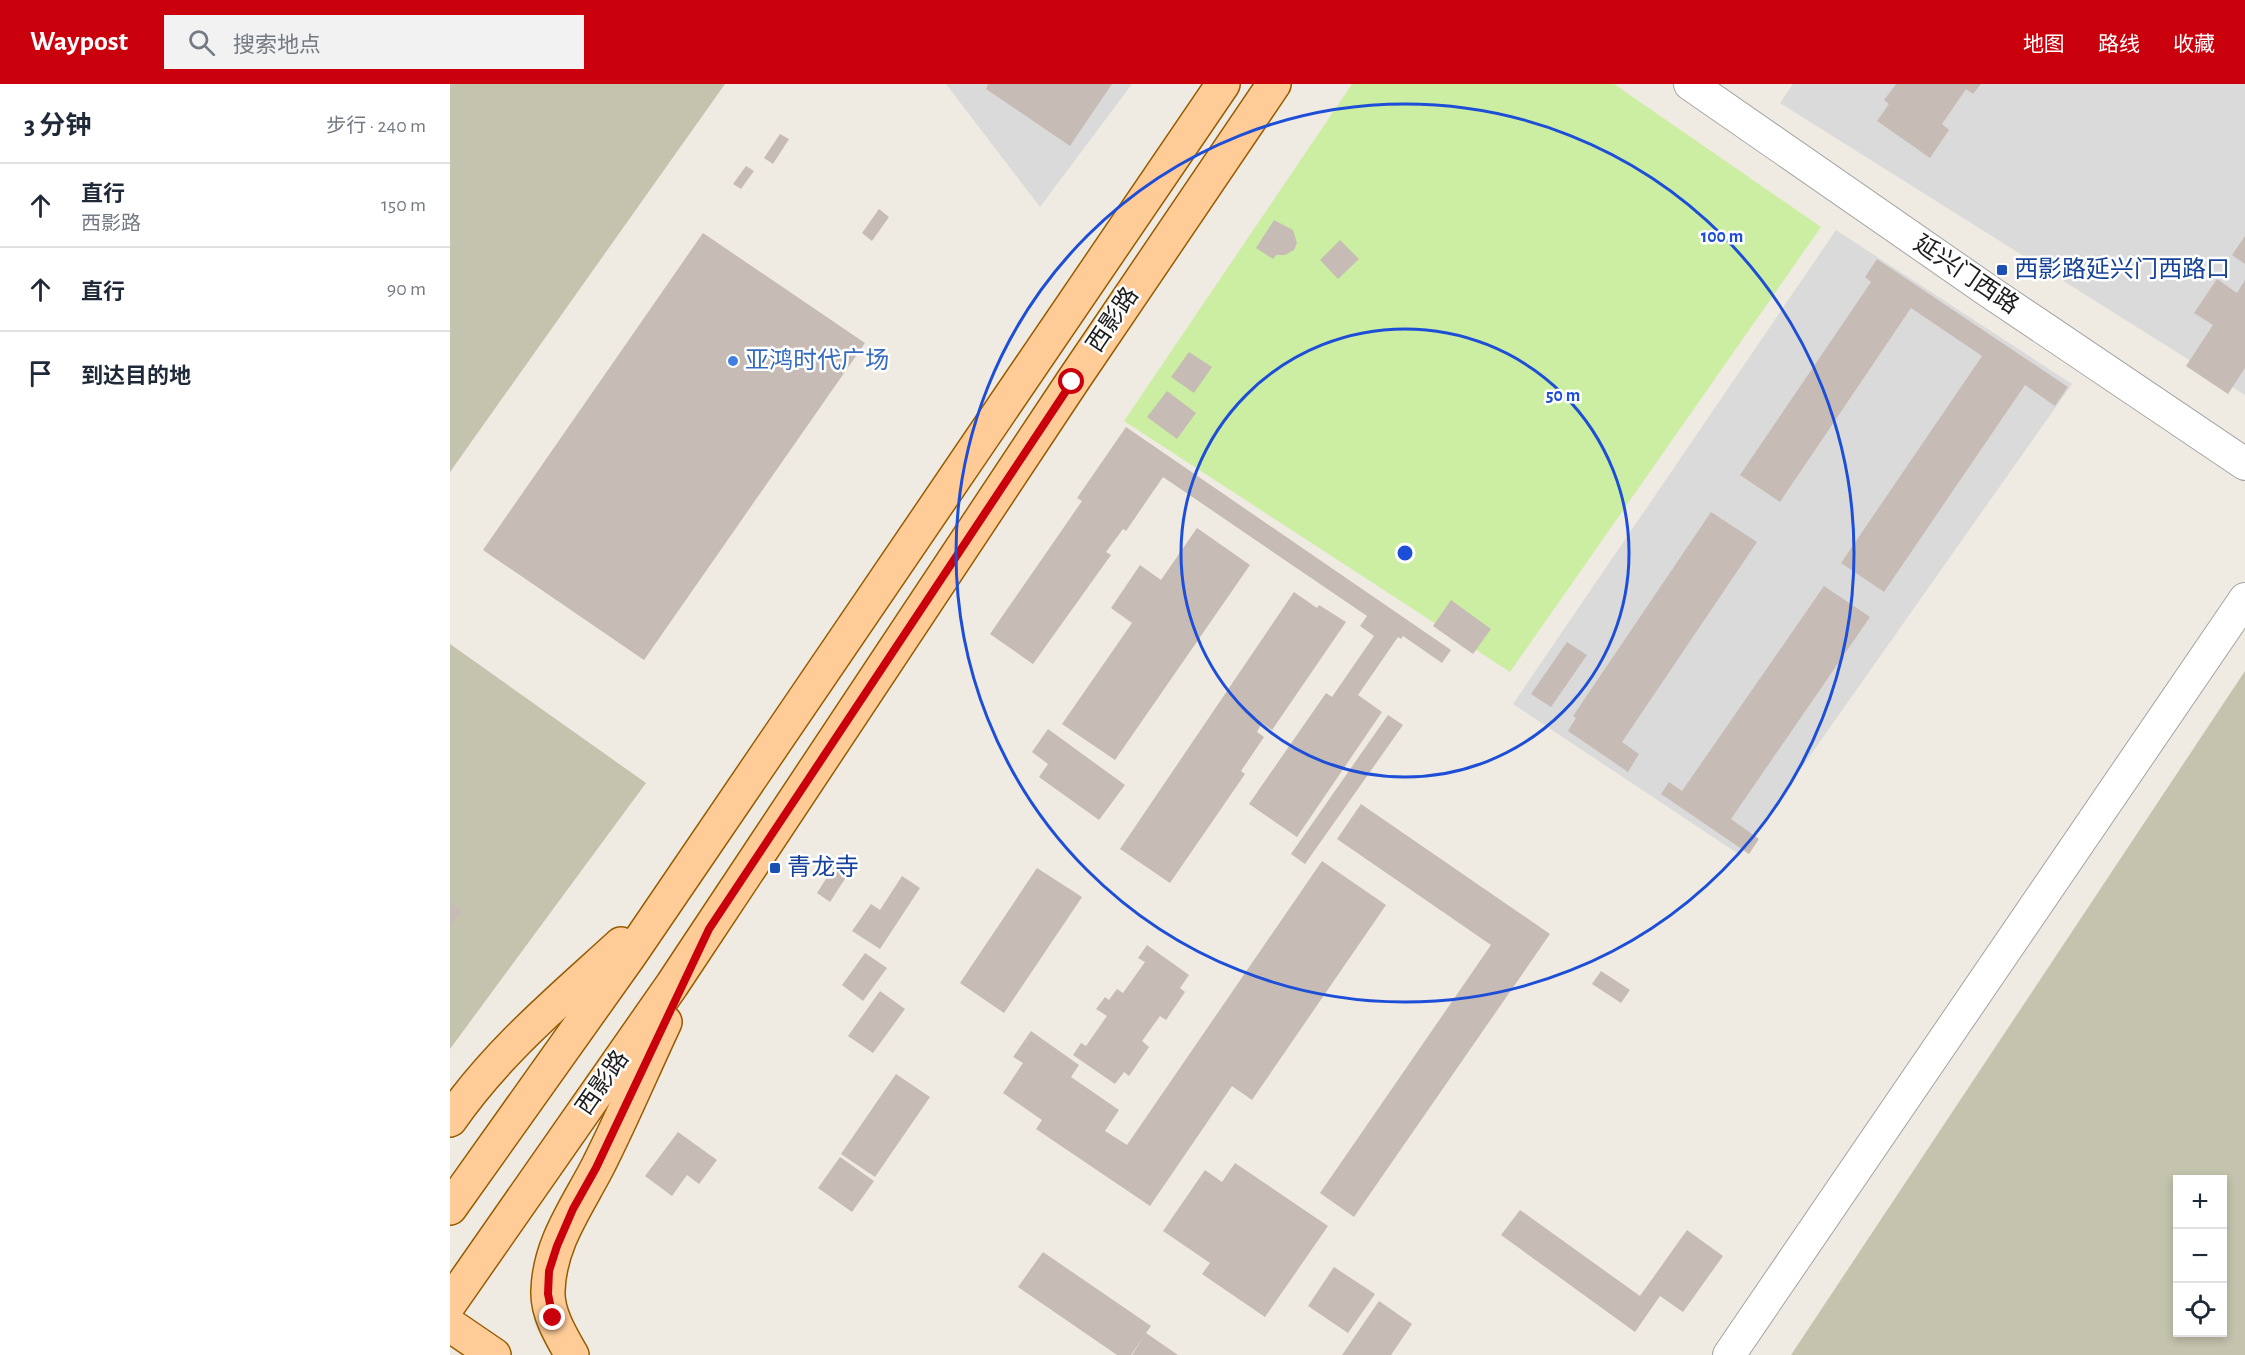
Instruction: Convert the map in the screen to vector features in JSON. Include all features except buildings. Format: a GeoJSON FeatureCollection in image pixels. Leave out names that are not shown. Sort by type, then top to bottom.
{"type":"FeatureCollection","features":[{"type":"Feature","properties":{"kind":"main road","name":"西影路"},"geometry":{"type":"LineString","coordinates":[[450,1208],[668,899],[1223,84]]}},
{"type":"Feature","properties":{"kind":"main road","name":"西影路"},"geometry":{"type":"LineString","coordinates":[[450,1303],[672,985],[1072,382],[1274,84]]}},
{"type":"Feature","properties":{"kind":"main road"},"geometry":{"type":"LineString","coordinates":[[450,1120],[476,1085],[507,1051],[668,899]]}},
{"type":"Feature","properties":{"kind":"main road"},"geometry":{"type":"LineString","coordinates":[[572,1355],[553,1318],[548,1294],[549,1271],[557,1246],[709,929]]}},
{"type":"Feature","properties":{"kind":"main road"},"geometry":{"type":"LineString","coordinates":[[450,1325],[494,1355]]}},
{"type":"Feature","properties":{"kind":"street","name":"延兴门西路"},"geometry":{"type":"LineString","coordinates":[[1690,84],[1987,290],[2245,464]]}},
{"type":"Feature","properties":{"kind":"street"},"geometry":{"type":"LineString","coordinates":[[1729,1355],[2245,599]]}},
{"type":"Feature","properties":{"kind":"shaded area"},"geometry":{"type":"Polygon","coordinates":[[[450,84],[725,84],[450,472],[450,84]]]}},
{"type":"Feature","properties":{"kind":"shaded area"},"geometry":{"type":"Polygon","coordinates":[[[946,84],[1132,84],[1040,207],[946,84]]]}},
{"type":"Feature","properties":{"kind":"shaded area"},"geometry":{"type":"Polygon","coordinates":[[[1793,84],[2245,84],[2245,395],[1780,103],[1793,84]]]}},
{"type":"Feature","properties":{"kind":"shaded area"},"geometry":{"type":"Polygon","coordinates":[[[1836,230],[2072,384],[1740,855],[1513,704],[1836,230]]]}},
{"type":"Feature","properties":{"kind":"shaded area"},"geometry":{"type":"Polygon","coordinates":[[[450,644],[646,783],[450,1049],[450,644]]]}},
{"type":"Feature","properties":{"kind":"shaded area"},"geometry":{"type":"Polygon","coordinates":[[[2245,671],[2245,1355],[1791,1355],[2245,671]]]}},
{"type":"Feature","properties":{"kind":"green space"},"geometry":{"type":"Polygon","coordinates":[[[1352,84],[1614,84],[1821,227],[1510,672],[1124,421],[1352,84]]]}},
{"type":"Feature","properties":{"kind":"place","name":"西影路延兴门西路口"},"geometry":{"type":"Point","coordinates":[2002,270]}},
{"type":"Feature","properties":{"kind":"place","name":"亚鸿时代广场"},"geometry":{"type":"Point","coordinates":[733,361]}},
{"type":"Feature","properties":{"kind":"place","name":"青龙寺"},"geometry":{"type":"Point","coordinates":[775,868]}},
{"type":"Feature","properties":{"kind":"route"},"geometry":{"type":"LineString","coordinates":[[553,1318],[548,1294],[549,1271],[557,1246],[709,929],[1072,382]]}}]}
